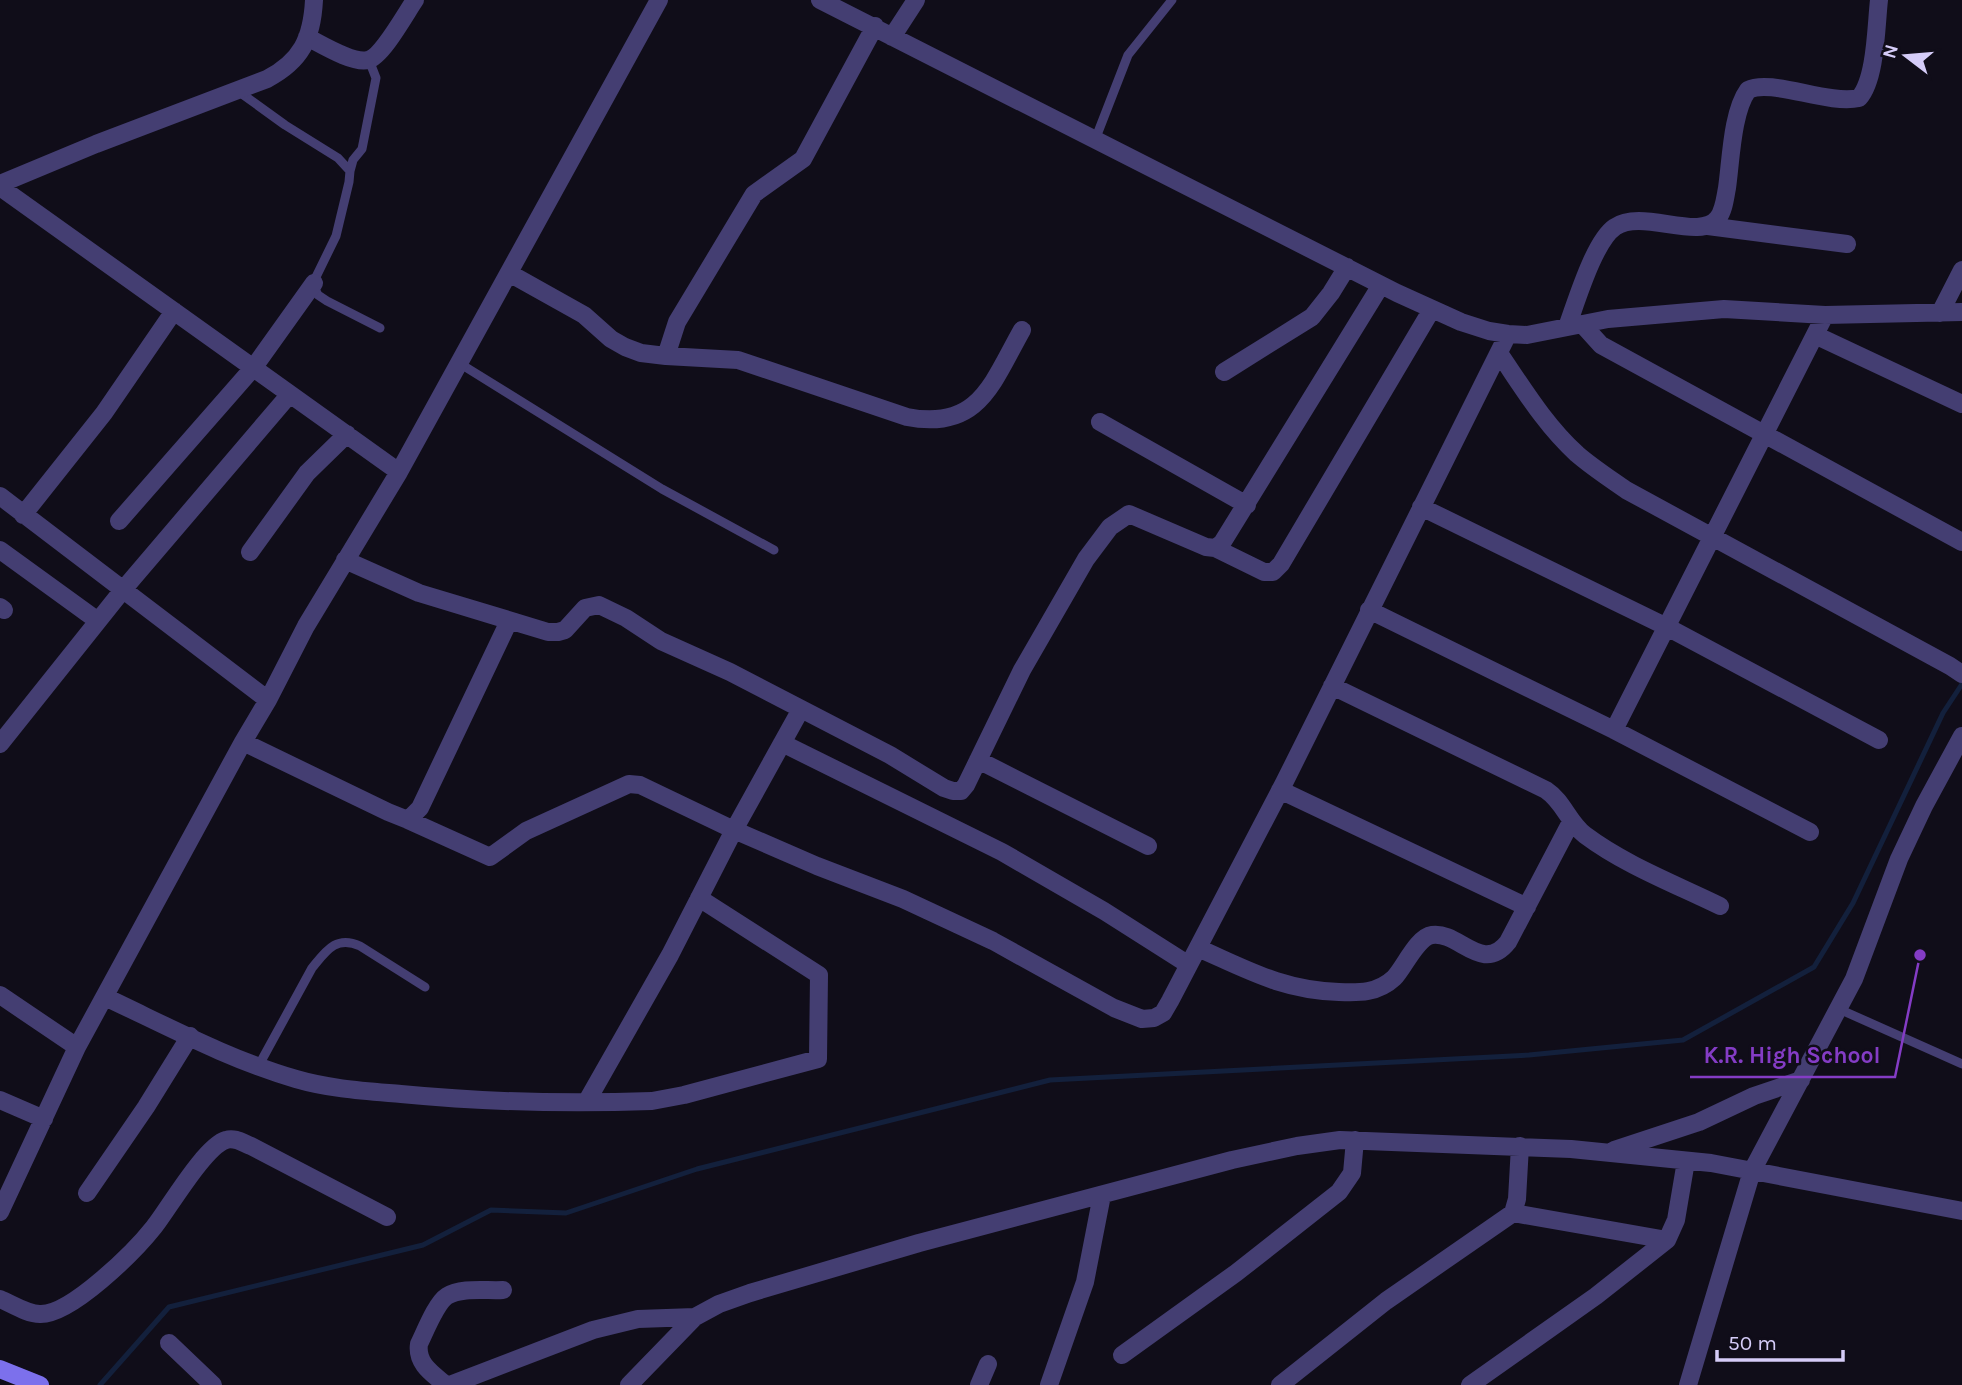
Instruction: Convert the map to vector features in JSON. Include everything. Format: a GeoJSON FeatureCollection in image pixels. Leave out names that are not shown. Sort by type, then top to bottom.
{"type":"FeatureCollection","features":[{"type":"Feature","properties":{"kind":"street"},"geometry":{"type":"LineString","coordinates":[[0,186],[96,144],[238,91],[286,69],[297,58],[307,37],[314,0]]}},
{"type":"Feature","properties":{"kind":"street"},"geometry":{"type":"LineString","coordinates":[[307,37],[350,57],[369,60],[378,54],[415,0]]}},
{"type":"Feature","properties":{"kind":"street"},"geometry":{"type":"LineString","coordinates":[[0,1212],[77,1047],[306,626],[399,472],[659,0]]}},
{"type":"Feature","properties":{"kind":"street"},"geometry":{"type":"LineString","coordinates":[[820,0],[1381,285],[1470,325],[1508,334],[1527,335],[1608,318],[1724,309],[1825,315],[1962,312]]}},
{"type":"Feature","properties":{"kind":"street"},"geometry":{"type":"LineString","coordinates":[[892,37],[916,0]]}},
{"type":"Feature","properties":{"kind":"street"},"geometry":{"type":"LineString","coordinates":[[1708,226],[1722,210],[1742,97],[1748,90],[1763,86],[1836,100],[1858,98],[1865,91],[1869,77],[1879,0]]}},
{"type":"Feature","properties":{"kind":"street"},"geometry":{"type":"LineString","coordinates":[[666,356],[677,322],[754,194],[803,159],[875,26]]}},
{"type":"Feature","properties":{"kind":"street"},"geometry":{"type":"LineString","coordinates":[[0,186],[399,472]]}},
{"type":"Feature","properties":{"kind":"street"},"geometry":{"type":"LineString","coordinates":[[1575,326],[1588,271],[1606,237],[1615,227],[1627,222],[1708,226],[1847,244]]}},
{"type":"Feature","properties":{"kind":"street"},"geometry":{"type":"LineString","coordinates":[[1224,372],[1312,317],[1347,267]]}},
{"type":"Feature","properties":{"kind":"street"},"geometry":{"type":"LineString","coordinates":[[1940,313],[1962,270]]}},
{"type":"Feature","properties":{"kind":"street"},"geometry":{"type":"LineString","coordinates":[[509,273],[584,315],[611,339],[641,353],[738,360],[926,421],[942,421],[968,408],[988,390],[1022,330]]}},
{"type":"Feature","properties":{"kind":"street"},"geometry":{"type":"LineString","coordinates":[[119,521],[254,367],[314,283]]}},
{"type":"Feature","properties":{"kind":"street"},"geometry":{"type":"LineString","coordinates":[[1215,548],[1227,537],[1381,285]]}},
{"type":"Feature","properties":{"kind":"street"},"geometry":{"type":"LineString","coordinates":[[345,560],[419,593],[548,632],[565,629],[585,608],[599,605],[626,618],[669,645],[730,672],[953,791],[961,791],[1022,670],[1086,559],[1110,527],[1129,514],[1206,547],[1215,548],[1264,572],[1273,572],[1282,564],[1432,309]]}},
{"type":"Feature","properties":{"kind":"street"},"geometry":{"type":"LineString","coordinates":[[23,515],[104,413],[174,311]]}},
{"type":"Feature","properties":{"kind":"street"},"geometry":{"type":"LineString","coordinates":[[1614,730],[1825,315]]}},
{"type":"Feature","properties":{"kind":"street"},"geometry":{"type":"LineString","coordinates":[[1575,326],[1601,345],[1962,542]]}},
{"type":"Feature","properties":{"kind":"street"},"geometry":{"type":"LineString","coordinates":[[243,742],[388,812],[490,857],[526,831],[629,784],[640,785],[734,830],[937,914],[993,941],[1114,1008],[1142,1019],[1154,1018],[1163,1013],[1280,790],[1508,334]]}},
{"type":"Feature","properties":{"kind":"street"},"geometry":{"type":"LineString","coordinates":[[1815,335],[1962,404]]}},
{"type":"Feature","properties":{"kind":"street"},"geometry":{"type":"LineString","coordinates":[[1499,353],[1542,415],[1578,455],[1626,490],[1956,670]]}},
{"type":"Feature","properties":{"kind":"street"},"geometry":{"type":"LineString","coordinates":[[0,744],[122,591],[290,394]]}},
{"type":"Feature","properties":{"kind":"street"},"geometry":{"type":"LineString","coordinates":[[1100,422],[1247,505]]}},
{"type":"Feature","properties":{"kind":"street"},"geometry":{"type":"LineString","coordinates":[[250,552],[307,473],[346,434]]}},
{"type":"Feature","properties":{"kind":"street"},"geometry":{"type":"LineString","coordinates":[[0,496],[268,700]]}},
{"type":"Feature","properties":{"kind":"street"},"geometry":{"type":"LineString","coordinates":[[1421,508],[1667,627],[1879,740]]}},
{"type":"Feature","properties":{"kind":"street"},"geometry":{"type":"LineString","coordinates":[[0,550],[98,621]]}},
{"type":"Feature","properties":{"kind":"street"},"geometry":{"type":"LineString","coordinates":[[1369,610],[1614,730],[1810,832]]}},
{"type":"Feature","properties":{"kind":"street"},"geometry":{"type":"LineString","coordinates":[[408,820],[420,808],[509,621]]}},
{"type":"Feature","properties":{"kind":"street"},"geometry":{"type":"LineString","coordinates":[[1332,686],[1546,790],[1557,797],[1571,822],[1584,834],[1613,853],[1720,906]]}},
{"type":"Feature","properties":{"kind":"street"},"geometry":{"type":"LineString","coordinates":[[587,1101],[670,955],[734,830],[801,709]]}},
{"type":"Feature","properties":{"kind":"street"},"geometry":{"type":"LineString","coordinates":[[1688,1385],[1752,1171],[1854,979],[1899,859],[1962,736]]}},
{"type":"Feature","properties":{"kind":"street"},"geometry":{"type":"LineString","coordinates":[[782,743],[1002,852],[1104,911],[1189,965]]}},
{"type":"Feature","properties":{"kind":"street"},"geometry":{"type":"LineString","coordinates":[[978,760],[1148,846]]}},
{"type":"Feature","properties":{"kind":"street"},"geometry":{"type":"LineString","coordinates":[[1280,790],[1527,907]]}},
{"type":"Feature","properties":{"kind":"street"},"geometry":{"type":"LineString","coordinates":[[1198,948],[1276,982],[1293,987],[1339,992],[1373,991],[1395,977],[1428,935],[1439,935],[1478,953],[1489,955],[1501,951],[1571,822]]}},
{"type":"Feature","properties":{"kind":"street"},"geometry":{"type":"LineString","coordinates":[[105,997],[259,1065],[322,1085],[453,1099],[652,1101],[818,1059],[819,975],[699,898]]}},
{"type":"Feature","properties":{"kind":"street"},"geometry":{"type":"LineString","coordinates":[[0,995],[77,1047]]}},
{"type":"Feature","properties":{"kind":"street"},"geometry":{"type":"LineString","coordinates":[[87,1193],[146,1107],[190,1036]]}},
{"type":"Feature","properties":{"kind":"street"},"geometry":{"type":"LineString","coordinates":[[1607,1153],[1699,1122],[1754,1096],[1801,1080]]}},
{"type":"Feature","properties":{"kind":"street"},"geometry":{"type":"LineString","coordinates":[[0,1100],[44,1119]]}},
{"type":"Feature","properties":{"kind":"street"},"geometry":{"type":"LineString","coordinates":[[0,1299],[39,1314],[51,1313],[71,1303],[132,1251],[154,1227],[213,1150],[228,1139],[236,1139],[251,1146],[387,1217]]}},
{"type":"Feature","properties":{"kind":"street"},"geometry":{"type":"LineString","coordinates":[[640,1382],[695,1317],[719,1304],[750,1293],[919,1243],[1102,1195],[1271,1152],[1329,1142],[1355,1140],[1520,1146],[1686,1161],[1962,1211]]}},
{"type":"Feature","properties":{"kind":"street"},"geometry":{"type":"LineString","coordinates":[[1122,1356],[1236,1273],[1339,1192],[1352,1173],[1355,1140]]}},
{"type":"Feature","properties":{"kind":"street"},"geometry":{"type":"LineString","coordinates":[[1280,1385],[1386,1301],[1513,1213],[1517,1199],[1520,1146]]}},
{"type":"Feature","properties":{"kind":"street"},"geometry":{"type":"LineString","coordinates":[[1470,1385],[1596,1296],[1667,1240],[1676,1220],[1686,1161]]}},
{"type":"Feature","properties":{"kind":"street"},"geometry":{"type":"LineString","coordinates":[[1049,1385],[1086,1282],[1102,1195]]}},
{"type":"Feature","properties":{"kind":"street"},"geometry":{"type":"LineString","coordinates":[[1513,1213],[1667,1240]]}},
{"type":"Feature","properties":{"kind":"street"},"geometry":{"type":"LineString","coordinates":[[503,1290],[456,1292],[441,1302],[419,1344],[418,1352],[425,1368],[448,1385],[593,1330],[638,1319],[695,1317]]}},
{"type":"Feature","properties":{"kind":"street"},"geometry":{"type":"LineString","coordinates":[[169,1343],[213,1385]]}},
{"type":"Feature","properties":{"kind":"street"},"geometry":{"type":"LineString","coordinates":[[979,1385],[988,1364]]}},
{"type":"Feature","properties":{"kind":"street"},"geometry":{"type":"LineString","coordinates":[[0,1369],[40,1385]]}},
{"type":"Feature","properties":{"kind":"lane"},"geometry":{"type":"LineString","coordinates":[[1095,140],[1128,55],[1172,0]]}},
{"type":"Feature","properties":{"kind":"lane"},"geometry":{"type":"LineString","coordinates":[[369,60],[376,78],[362,149],[353,160],[336,236],[314,287],[318,295],[327,301],[380,328]]}},
{"type":"Feature","properties":{"kind":"lane"},"geometry":{"type":"LineString","coordinates":[[238,91],[338,158],[350,171]]}},
{"type":"Feature","properties":{"kind":"lane"},"geometry":{"type":"LineString","coordinates":[[459,363],[662,489],[774,550]]}},
{"type":"Feature","properties":{"kind":"lane"},"geometry":{"type":"LineString","coordinates":[[259,1065],[312,968],[338,943],[350,941],[360,946],[425,987]]}},
{"type":"Feature","properties":{"kind":"lane"},"geometry":{"type":"LineString","coordinates":[[1839,1009],[1962,1064]]}},
{"type":"Feature","properties":{"kind":"waterway"},"geometry":{"type":"LineString","coordinates":[[100,1385],[169,1307],[423,1245],[491,1210],[566,1213],[697,1169],[1050,1080],[1529,1055],[1683,1040],[1814,967],[1853,903],[1943,713],[1962,684]]}},
{"type":"Feature","properties":{"kind":"place","name":"K.R. High School"},"geometry":{"type":"Point","coordinates":[1920,955]}}]}
